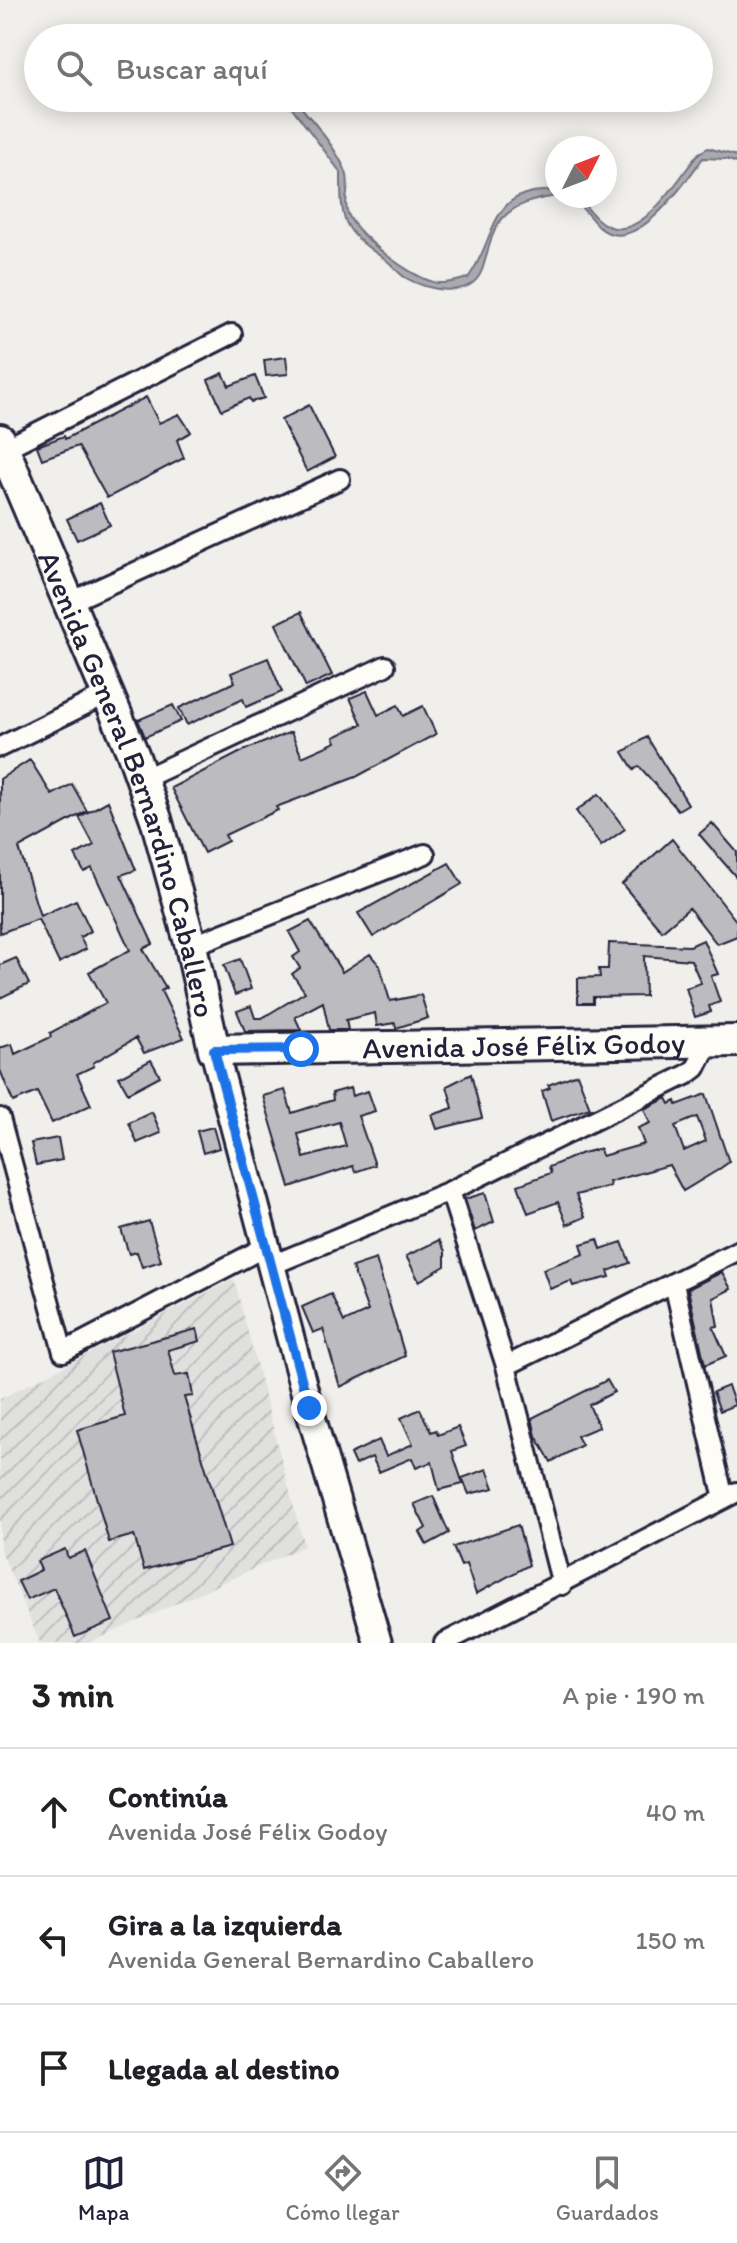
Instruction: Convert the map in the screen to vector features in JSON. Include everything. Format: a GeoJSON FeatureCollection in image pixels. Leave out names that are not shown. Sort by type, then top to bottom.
{"type":"FeatureCollection","features":[{"type":"Feature","properties":{"kind":"main road","name":"Avenida General Bernardino Caballero"},"geometry":{"type":"LineString","coordinates":[[2,444],[143,779],[191,946],[214,1050],[309,1408],[378,1643]]}},
{"type":"Feature","properties":{"kind":"main road","name":"Avenida José Félix Godoy"},"geometry":{"type":"LineString","coordinates":[[214,1050],[723,1042]]}},
{"type":"Feature","properties":{"kind":"street"},"geometry":{"type":"LineString","coordinates":[[2,444],[232,334]]}},
{"type":"Feature","properties":{"kind":"street"},"geometry":{"type":"LineString","coordinates":[[70,602],[340,479]]}},
{"type":"Feature","properties":{"kind":"street"},"geometry":{"type":"LineString","coordinates":[[143,779],[385,666]]}},
{"type":"Feature","properties":{"kind":"street"},"geometry":{"type":"LineString","coordinates":[[0,747],[107,694]]}},
{"type":"Feature","properties":{"kind":"street"},"geometry":{"type":"LineString","coordinates":[[191,946],[425,854]]}},
{"type":"Feature","properties":{"kind":"street"},"geometry":{"type":"LineString","coordinates":[[0,1118],[63,1352],[270,1256],[450,1191],[688,1074],[723,1042]]}},
{"type":"Feature","properties":{"kind":"street"},"geometry":{"type":"LineString","coordinates":[[450,1191],[506,1366],[562,1585]]}},
{"type":"Feature","properties":{"kind":"street"},"geometry":{"type":"LineString","coordinates":[[506,1366],[737,1251]]}},
{"type":"Feature","properties":{"kind":"street"},"geometry":{"type":"LineString","coordinates":[[444,1643],[731,1496],[674,1284]]}},
{"type":"Feature","properties":{"kind":"shaded area"},"geometry":{"type":"Polygon","coordinates":[[[295,112],[305,112],[342,163],[348,177],[346,208],[354,223],[388,256],[428,280],[442,283],[468,278],[506,206],[518,197],[545,192],[545,198],[520,205],[502,219],[476,279],[468,286],[447,290],[425,286],[403,276],[369,248],[346,223],[341,173],[295,112]]]}},
{"type":"Feature","properties":{"kind":"shaded area"},"geometry":{"type":"Polygon","coordinates":[[[708,148],[737,156],[737,163],[703,158],[672,199],[643,226],[628,233],[613,234],[599,227],[582,208],[587,208],[608,226],[621,228],[634,224],[672,190],[699,153],[708,148]]]}},
{"type":"Feature","properties":{"kind":"shaded area"},"geometry":{"type":"Polygon","coordinates":[[[234,1279],[304,1546],[89,1643],[40,1643],[0,1549],[0,1399],[234,1279]]]}},
{"type":"Feature","properties":{"kind":"building"},"geometry":{"type":"Polygon","coordinates":[[[286,357],[288,374],[266,376],[264,360],[286,357]]]}},
{"type":"Feature","properties":{"kind":"building"},"geometry":{"type":"Polygon","coordinates":[[[223,373],[229,386],[255,376],[264,398],[251,402],[249,398],[222,410],[208,380],[223,373]]]}},
{"type":"Feature","properties":{"kind":"building"},"geometry":{"type":"Polygon","coordinates":[[[146,397],[159,423],[179,414],[191,432],[177,440],[184,458],[107,498],[78,446],[42,459],[37,446],[64,436],[65,439],[146,397]]]}},
{"type":"Feature","properties":{"kind":"building"},"geometry":{"type":"Polygon","coordinates":[[[309,405],[335,457],[307,472],[281,420],[309,405]]]}},
{"type":"Feature","properties":{"kind":"building"},"geometry":{"type":"Polygon","coordinates":[[[100,503],[110,525],[77,540],[67,519],[100,503]]]}},
{"type":"Feature","properties":{"kind":"building"},"geometry":{"type":"Polygon","coordinates":[[[301,612],[332,675],[306,687],[276,624],[301,612]]]}},
{"type":"Feature","properties":{"kind":"building"},"geometry":{"type":"Polygon","coordinates":[[[268,658],[282,692],[246,707],[243,699],[187,725],[179,708],[235,682],[231,673],[268,658]]]}},
{"type":"Feature","properties":{"kind":"building"},"geometry":{"type":"Polygon","coordinates":[[[367,691],[378,715],[398,705],[403,716],[423,706],[436,734],[356,777],[276,807],[278,810],[225,835],[228,841],[204,853],[171,788],[247,749],[291,732],[302,757],[336,742],[334,737],[362,724],[350,698],[367,691]]]}},
{"type":"Feature","properties":{"kind":"building"},"geometry":{"type":"Polygon","coordinates":[[[173,705],[181,721],[145,737],[138,720],[173,705]]]}},
{"type":"Feature","properties":{"kind":"building"},"geometry":{"type":"Polygon","coordinates":[[[647,737],[688,804],[678,810],[639,766],[634,770],[623,752],[647,737]]]}},
{"type":"Feature","properties":{"kind":"building"},"geometry":{"type":"Polygon","coordinates":[[[30,760],[52,795],[72,784],[87,811],[19,848],[40,916],[76,900],[91,931],[80,937],[86,949],[59,963],[38,919],[0,933],[0,779],[30,760]]]}},
{"type":"Feature","properties":{"kind":"building"},"geometry":{"type":"Polygon","coordinates":[[[599,794],[625,829],[601,846],[576,811],[599,794]]]}},
{"type":"Feature","properties":{"kind":"building"},"geometry":{"type":"Polygon","coordinates":[[[108,801],[136,870],[121,875],[153,944],[143,949],[166,988],[161,991],[184,1038],[144,1053],[136,1038],[93,1063],[94,1066],[77,1074],[91,1105],[52,1123],[37,1092],[13,1102],[0,1070],[0,1048],[12,1044],[15,1054],[51,1037],[50,1033],[106,1003],[89,972],[130,950],[92,868],[84,872],[75,855],[94,845],[79,817],[108,801]]]}},
{"type":"Feature","properties":{"kind":"building"},"geometry":{"type":"Polygon","coordinates":[[[712,823],[737,852],[737,878],[699,834],[712,823]]]}},
{"type":"Feature","properties":{"kind":"building"},"geometry":{"type":"Polygon","coordinates":[[[672,839],[737,922],[737,936],[717,944],[689,908],[662,931],[622,884],[672,839]]]}},
{"type":"Feature","properties":{"kind":"building"},"geometry":{"type":"Polygon","coordinates":[[[449,863],[462,884],[373,937],[358,913],[449,863]]]}},
{"type":"Feature","properties":{"kind":"building"},"geometry":{"type":"Polygon","coordinates":[[[310,921],[342,972],[370,954],[380,966],[390,1001],[421,995],[428,1018],[396,1028],[395,1023],[377,1026],[375,1013],[346,1020],[348,1030],[329,1030],[323,1002],[295,1017],[301,1030],[245,1031],[237,1011],[251,1006],[255,1018],[262,1018],[305,992],[292,974],[300,968],[293,957],[300,952],[289,932],[310,921]]]}},
{"type":"Feature","properties":{"kind":"building"},"geometry":{"type":"Polygon","coordinates":[[[703,940],[718,974],[711,976],[720,1002],[709,1006],[711,1012],[695,1017],[686,988],[701,983],[691,960],[644,956],[645,996],[593,997],[593,1003],[578,1003],[578,978],[600,977],[599,969],[608,969],[609,943],[690,946],[703,940]]]}},
{"type":"Feature","properties":{"kind":"building"},"geometry":{"type":"Polygon","coordinates":[[[16,958],[29,984],[0,998],[0,965],[16,958]]]}},
{"type":"Feature","properties":{"kind":"building"},"geometry":{"type":"Polygon","coordinates":[[[240,959],[251,989],[235,995],[224,965],[240,959]]]}},
{"type":"Feature","properties":{"kind":"building"},"geometry":{"type":"Polygon","coordinates":[[[151,1060],[160,1076],[128,1093],[119,1077],[151,1060]]]}},
{"type":"Feature","properties":{"kind":"building"},"geometry":{"type":"Polygon","coordinates":[[[471,1074],[482,1118],[437,1129],[432,1115],[453,1108],[447,1086],[471,1074]]]}},
{"type":"Feature","properties":{"kind":"building"},"geometry":{"type":"Polygon","coordinates":[[[577,1074],[590,1108],[551,1121],[542,1091],[550,1088],[548,1085],[577,1074]]]}},
{"type":"Feature","properties":{"kind":"building"},"geometry":{"type":"Polygon","coordinates":[[[350,1088],[352,1096],[368,1091],[375,1111],[358,1116],[375,1165],[355,1172],[353,1166],[290,1187],[263,1096],[285,1090],[292,1113],[333,1100],[332,1093],[350,1088]],[[339,1122],[298,1134],[304,1158],[346,1146],[339,1122]]]}},
{"type":"Feature","properties":{"kind":"building"},"geometry":{"type":"Polygon","coordinates":[[[706,1094],[729,1162],[683,1191],[669,1165],[609,1182],[610,1186],[576,1195],[585,1217],[567,1225],[558,1202],[528,1213],[518,1185],[551,1173],[549,1167],[582,1153],[600,1149],[602,1156],[644,1144],[638,1128],[650,1123],[644,1109],[667,1098],[670,1104],[676,1101],[677,1105],[706,1094]],[[697,1117],[675,1126],[684,1151],[706,1141],[697,1117]]]}},
{"type":"Feature","properties":{"kind":"building"},"geometry":{"type":"Polygon","coordinates":[[[152,1112],[161,1133],[137,1143],[129,1123],[152,1112]]]}},
{"type":"Feature","properties":{"kind":"building"},"geometry":{"type":"Polygon","coordinates":[[[213,1127],[219,1148],[203,1153],[197,1131],[213,1127]]]}},
{"type":"Feature","properties":{"kind":"building"},"geometry":{"type":"Polygon","coordinates":[[[58,1138],[62,1160],[36,1165],[31,1143],[58,1138]]]}},
{"type":"Feature","properties":{"kind":"building"},"geometry":{"type":"Polygon","coordinates":[[[485,1193],[494,1222],[475,1231],[465,1199],[485,1193]]]}},
{"type":"Feature","properties":{"kind":"building"},"geometry":{"type":"Polygon","coordinates":[[[149,1221],[161,1261],[142,1267],[137,1252],[129,1254],[121,1229],[149,1221]]]}},
{"type":"Feature","properties":{"kind":"building"},"geometry":{"type":"Polygon","coordinates":[[[598,1239],[601,1249],[622,1242],[630,1263],[608,1271],[610,1277],[573,1286],[571,1281],[550,1289],[543,1269],[584,1254],[581,1244],[598,1239]]]}},
{"type":"Feature","properties":{"kind":"building"},"geometry":{"type":"Polygon","coordinates":[[[439,1240],[445,1251],[445,1266],[419,1281],[406,1256],[439,1240]]]}},
{"type":"Feature","properties":{"kind":"building"},"geometry":{"type":"Polygon","coordinates":[[[376,1259],[405,1356],[340,1387],[323,1329],[313,1333],[302,1307],[331,1294],[344,1322],[368,1311],[352,1267],[376,1259]]]}},
{"type":"Feature","properties":{"kind":"building"},"geometry":{"type":"Polygon","coordinates":[[[722,1272],[731,1289],[713,1298],[718,1326],[713,1327],[726,1356],[705,1365],[688,1289],[722,1272]]]}},
{"type":"Feature","properties":{"kind":"building"},"geometry":{"type":"Polygon","coordinates":[[[197,1329],[200,1341],[168,1350],[175,1376],[189,1374],[193,1396],[184,1397],[230,1547],[144,1570],[134,1535],[109,1542],[77,1430],[125,1416],[109,1352],[197,1329]]]}},
{"type":"Feature","properties":{"kind":"building"},"geometry":{"type":"Polygon","coordinates":[[[607,1380],[614,1392],[589,1405],[599,1427],[577,1436],[582,1445],[551,1462],[536,1436],[532,1418],[607,1380]]]}},
{"type":"Feature","properties":{"kind":"building"},"geometry":{"type":"Polygon","coordinates":[[[728,1386],[735,1405],[720,1411],[713,1392],[728,1386]]]}},
{"type":"Feature","properties":{"kind":"building"},"geometry":{"type":"Polygon","coordinates":[[[420,1409],[431,1432],[436,1430],[438,1435],[458,1427],[466,1446],[452,1451],[463,1484],[439,1490],[432,1462],[416,1468],[412,1458],[379,1472],[372,1457],[355,1465],[350,1454],[379,1440],[386,1456],[413,1444],[401,1418],[420,1409]]]}},
{"type":"Feature","properties":{"kind":"building"},"geometry":{"type":"Polygon","coordinates":[[[487,1469],[494,1488],[469,1494],[462,1478],[487,1469]]]}},
{"type":"Feature","properties":{"kind":"building"},"geometry":{"type":"Polygon","coordinates":[[[433,1496],[449,1533],[427,1545],[420,1532],[426,1528],[414,1504],[433,1496]]]}},
{"type":"Feature","properties":{"kind":"building"},"geometry":{"type":"Polygon","coordinates":[[[518,1525],[529,1565],[476,1594],[466,1564],[461,1566],[453,1547],[518,1525]]]}},
{"type":"Feature","properties":{"kind":"building"},"geometry":{"type":"Polygon","coordinates":[[[65,1549],[68,1558],[85,1551],[113,1621],[75,1637],[54,1588],[27,1600],[18,1581],[41,1570],[37,1561],[65,1549]]]}},
{"type":"Feature","properties":{"kind":"route"},"geometry":{"type":"LineString","coordinates":[[301,1049],[214,1050],[309,1408]]}}]}
